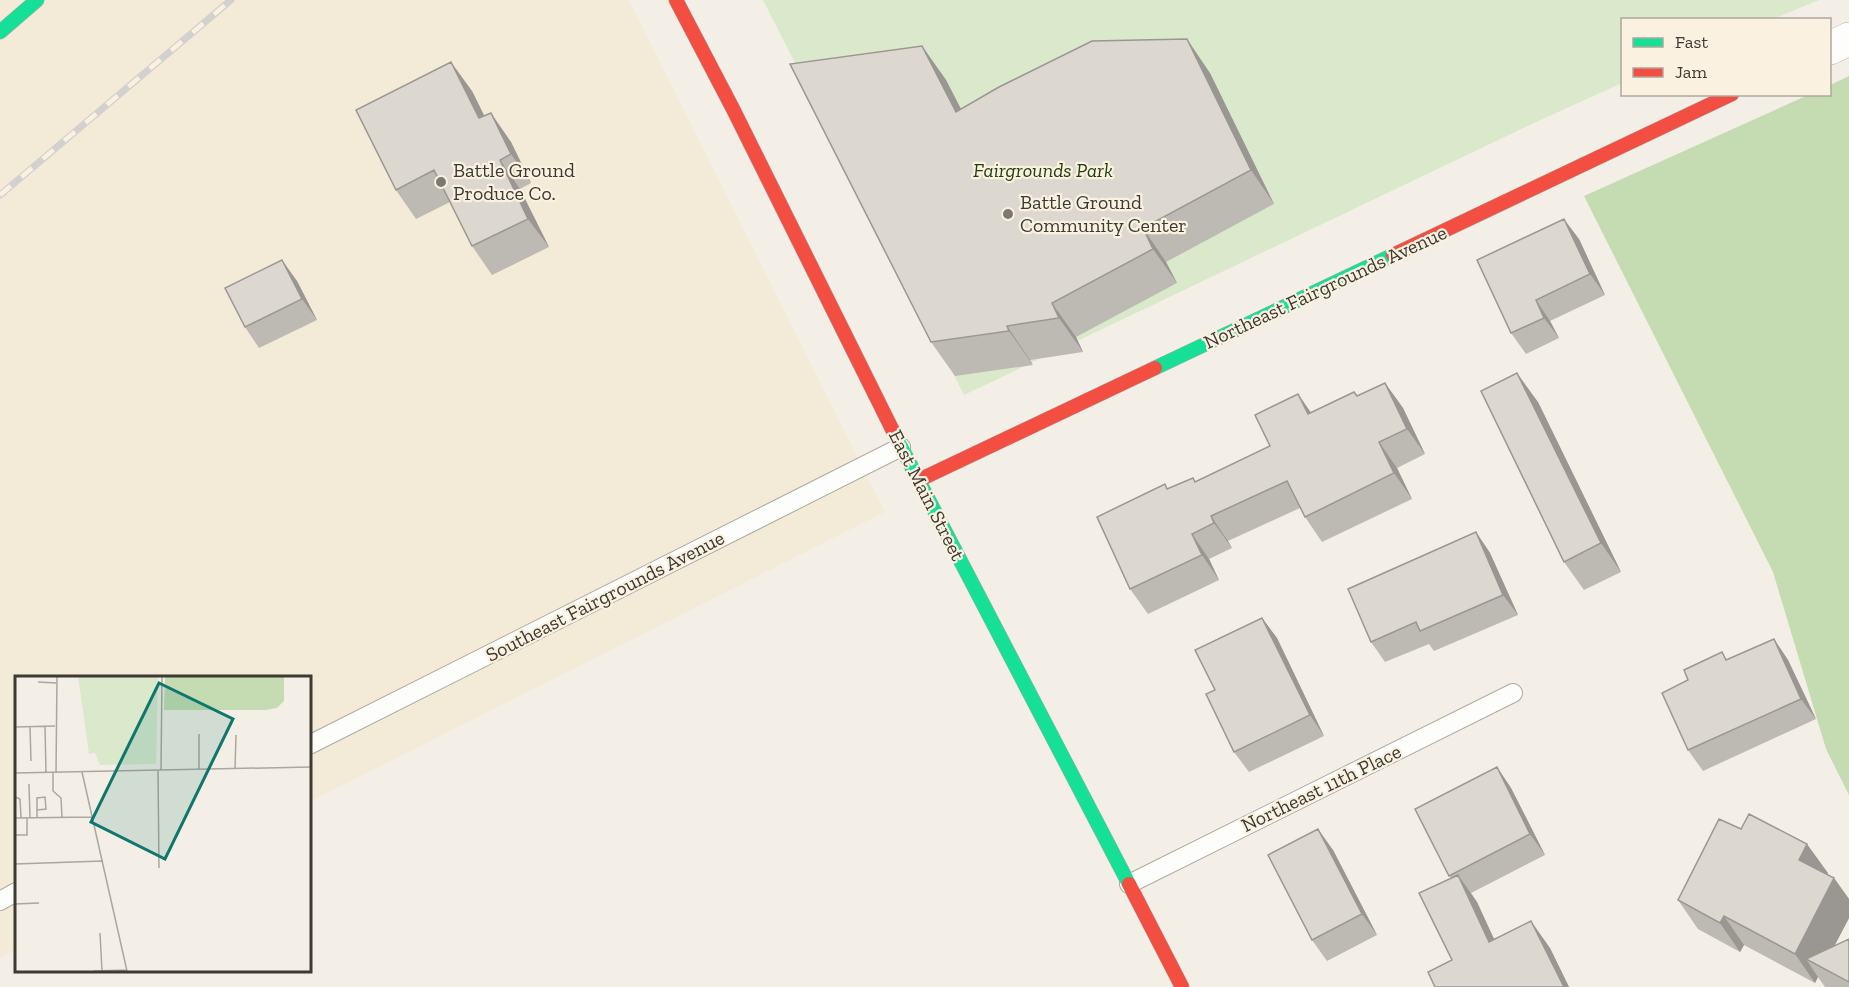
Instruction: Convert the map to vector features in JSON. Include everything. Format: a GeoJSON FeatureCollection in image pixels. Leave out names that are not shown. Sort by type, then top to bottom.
{"type":"FeatureCollection","features":[{"type":"Feature","properties":{"kind":"main road"},"geometry":{"type":"LineString","coordinates":[[0,32],[37,0]]}},
{"type":"Feature","properties":{"kind":"main road","name":"East Main Street"},"geometry":{"type":"LineString","coordinates":[[676,0],[733,109],[901,447],[1182,987]]}},
{"type":"Feature","properties":{"kind":"main road","name":"Northeast Fairgrounds Avenue"},"geometry":{"type":"LineString","coordinates":[[919,480],[1728,96]]}},
{"type":"Feature","properties":{"kind":"street"},"geometry":{"type":"LineString","coordinates":[[1831,48],[1849,39]]}},
{"type":"Feature","properties":{"kind":"lane","name":"Southeast Fairgrounds Avenue"},"geometry":{"type":"LineString","coordinates":[[310,744],[901,447]]}},
{"type":"Feature","properties":{"kind":"lane","name":"Northeast 11th Place"},"geometry":{"type":"LineString","coordinates":[[1129,884],[1513,693]]}},
{"type":"Feature","properties":{"kind":"lane"},"geometry":{"type":"LineString","coordinates":[[0,901],[15,893]]}},
{"type":"Feature","properties":{"kind":"shaded area"},"geometry":{"type":"Polygon","coordinates":[[[0,0],[629,0],[885,512],[310,801],[310,676],[15,676],[15,950],[0,958],[0,0]]]}},
{"type":"Feature","properties":{"kind":"green space","name":"Fairgrounds Park"},"geometry":{"type":"Polygon","coordinates":[[[763,0],[1819,0],[1775,18],[1621,18],[1621,83],[964,395],[763,0]]]}},
{"type":"Feature","properties":{"kind":"green space"},"geometry":{"type":"Polygon","coordinates":[[[1849,76],[1849,795],[1826,749],[1773,572],[1584,196],[1806,96],[1831,96],[1831,85],[1849,76]]]}},
{"type":"Feature","properties":{"kind":"building","name":"Battle Ground Community Center"},"geometry":{"type":"Polygon","coordinates":[[[1187,39],[1251,170],[1143,228],[1153,249],[1052,303],[1059,318],[1007,326],[1009,331],[931,342],[790,64],[922,46],[956,112],[999,87],[1092,41],[1187,39]]]}},
{"type":"Feature","properties":{"kind":"building","name":"Battle Ground Produce Co."},"geometry":{"type":"Polygon","coordinates":[[[451,62],[479,118],[491,113],[511,154],[500,160],[528,219],[472,246],[434,170],[396,190],[356,110],[451,62]]]}},
{"type":"Feature","properties":{"kind":"building"},"geometry":{"type":"Polygon","coordinates":[[[1564,219],[1590,274],[1536,300],[1544,318],[1511,333],[1477,260],[1564,219]]]}},
{"type":"Feature","properties":{"kind":"building"},"geometry":{"type":"Polygon","coordinates":[[[282,260],[302,299],[245,327],[225,288],[282,260]]]}},
{"type":"Feature","properties":{"kind":"building"},"geometry":{"type":"Polygon","coordinates":[[[1517,373],[1601,543],[1564,562],[1481,391],[1517,373]]]}},
{"type":"Feature","properties":{"kind":"building"},"geometry":{"type":"Polygon","coordinates":[[[1385,383],[1407,429],[1379,442],[1394,473],[1305,517],[1287,481],[1211,516],[1214,523],[1192,534],[1202,555],[1130,589],[1097,517],[1165,484],[1167,489],[1193,478],[1195,482],[1270,446],[1255,415],[1298,394],[1308,414],[1354,392],[1357,396],[1385,383]]]}},
{"type":"Feature","properties":{"kind":"building"},"geometry":{"type":"Polygon","coordinates":[[[1476,532],[1503,595],[1420,631],[1416,622],[1371,642],[1348,589],[1476,532]]]}},
{"type":"Feature","properties":{"kind":"building"},"geometry":{"type":"Polygon","coordinates":[[[1262,618],[1310,715],[1234,752],[1206,694],[1215,690],[1195,650],[1262,618]]]}},
{"type":"Feature","properties":{"kind":"building"},"geometry":{"type":"Polygon","coordinates":[[[1774,639],[1801,699],[1688,750],[1662,693],[1688,680],[1684,670],[1722,652],[1726,660],[1774,639]]]}},
{"type":"Feature","properties":{"kind":"building"},"geometry":{"type":"Polygon","coordinates":[[[1497,767],[1530,834],[1449,876],[1415,809],[1497,767]]]}},
{"type":"Feature","properties":{"kind":"building"},"geometry":{"type":"Polygon","coordinates":[[[1749,814],[1807,844],[1799,860],[1834,878],[1795,954],[1724,916],[1720,923],[1678,900],[1719,819],[1741,829],[1749,814]]]}},
{"type":"Feature","properties":{"kind":"building"},"geometry":{"type":"Polygon","coordinates":[[[1318,829],[1362,914],[1312,940],[1268,855],[1318,829]]]}},
{"type":"Feature","properties":{"kind":"building"},"geometry":{"type":"Polygon","coordinates":[[[1458,875],[1489,942],[1531,921],[1564,987],[1435,987],[1428,972],[1452,960],[1419,893],[1458,875]]]}},
{"type":"Feature","properties":{"kind":"building"},"geometry":{"type":"Polygon","coordinates":[[[1849,939],[1849,982],[1806,959],[1849,939]]]}},
{"type":"Feature","properties":{"kind":"railway"},"geometry":{"type":"LineString","coordinates":[[0,195],[231,0]]}},
{"type":"Feature","properties":{"kind":"traffic: fast"},"geometry":{"type":"LineString","coordinates":[[0,32],[37,0]]}},
{"type":"Feature","properties":{"kind":"traffic: fast"},"geometry":{"type":"LineString","coordinates":[[1155,368],[1393,255]]}},
{"type":"Feature","properties":{"kind":"traffic: fast"},"geometry":{"type":"LineString","coordinates":[[897,439],[1129,884]]}},
{"type":"Feature","properties":{"kind":"traffic: jam"},"geometry":{"type":"LineString","coordinates":[[676,0],[733,109],[897,439]]}},
{"type":"Feature","properties":{"kind":"traffic: jam"},"geometry":{"type":"LineString","coordinates":[[1393,255],[1728,96]]}},
{"type":"Feature","properties":{"kind":"traffic: jam"},"geometry":{"type":"LineString","coordinates":[[919,480],[1155,368]]}},
{"type":"Feature","properties":{"kind":"traffic: jam"},"geometry":{"type":"LineString","coordinates":[[1129,884],[1182,987]]}},
{"type":"Feature","properties":{"kind":"place","name":"Battle Ground Produce Co."},"geometry":{"type":"Point","coordinates":[441,182]}},
{"type":"Feature","properties":{"kind":"place","name":"Battle Ground Community Center"},"geometry":{"type":"Point","coordinates":[1008,214]}}]}
